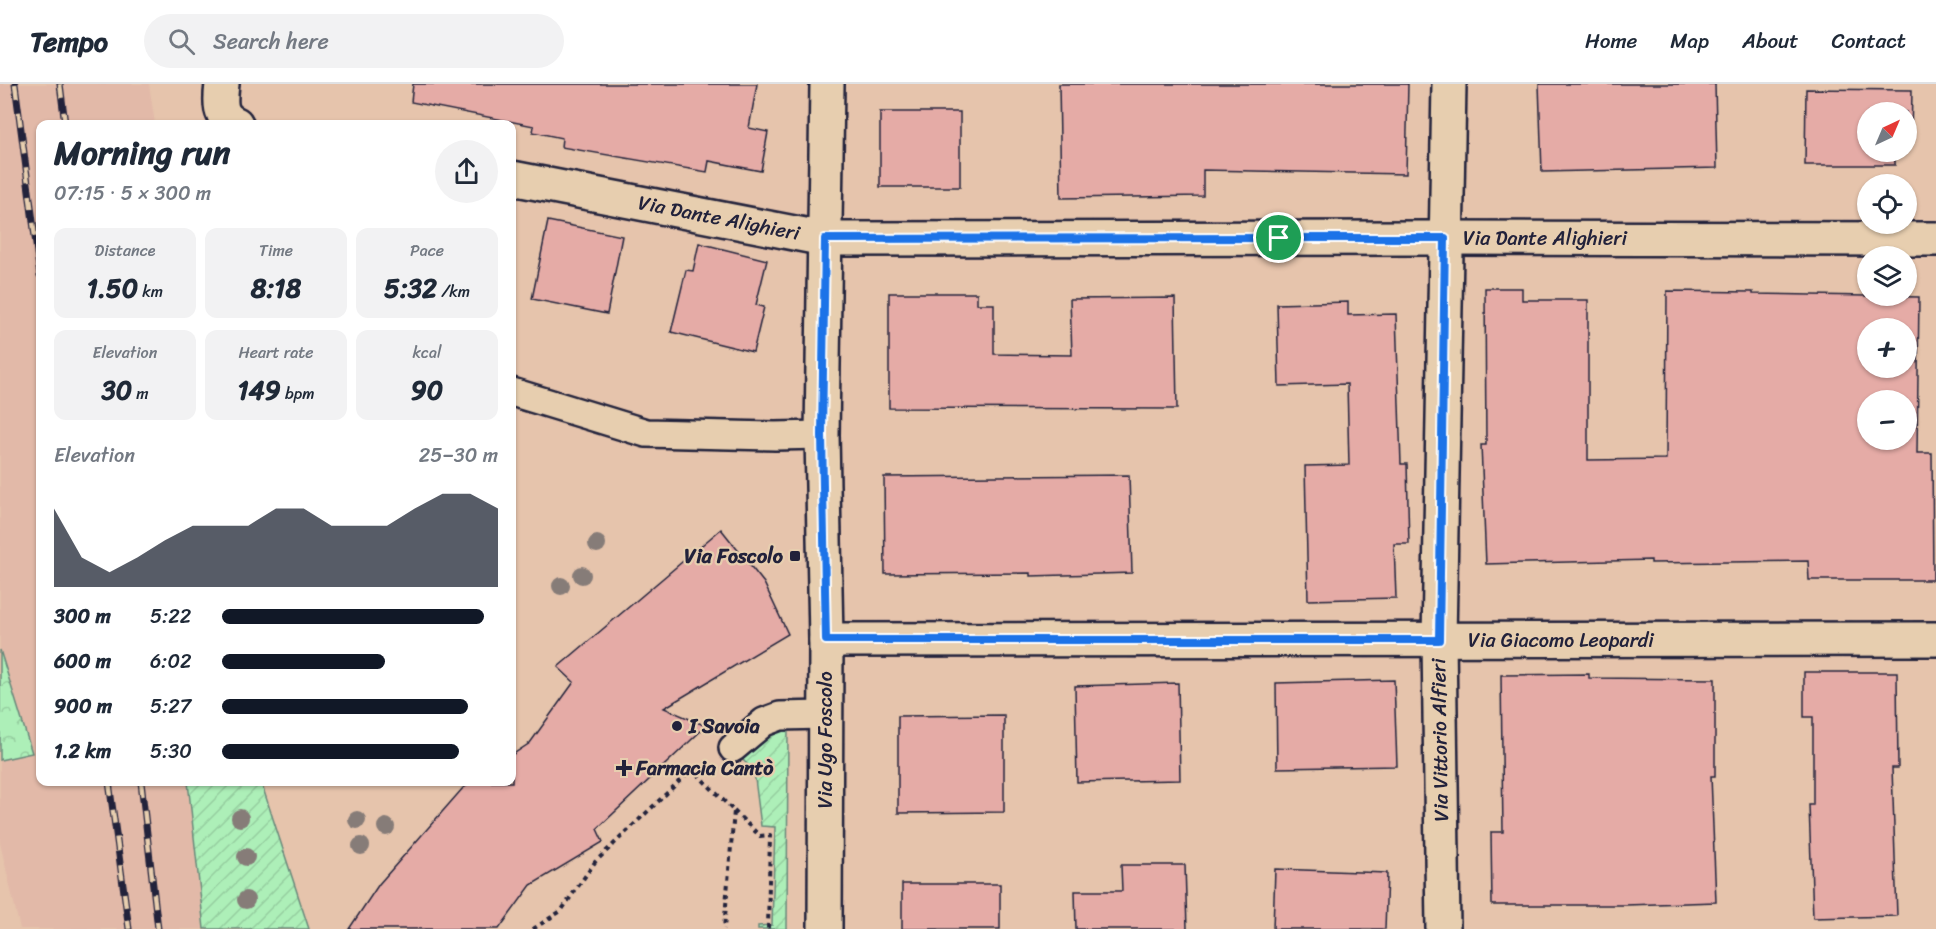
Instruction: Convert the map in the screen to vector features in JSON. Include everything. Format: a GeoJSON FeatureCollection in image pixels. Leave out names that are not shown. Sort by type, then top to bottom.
{"type":"FeatureCollection","features":[{"type":"Feature","properties":{"kind":"street"},"geometry":{"type":"LineString","coordinates":[[222,84],[220,103],[224,115],[230,120]]}},
{"type":"Feature","properties":{"kind":"street","name":"Via Ugo Foscolo"},"geometry":{"type":"LineString","coordinates":[[825,929],[826,640],[822,435],[827,84]]}},
{"type":"Feature","properties":{"kind":"street","name":"Via Vittorio Alfieri"},"geometry":{"type":"LineString","coordinates":[[1443,929],[1439,640],[1449,84]]}},
{"type":"Feature","properties":{"kind":"street","name":"Via Dante Alighieri"},"geometry":{"type":"LineString","coordinates":[[516,179],[825,239],[1936,239]]}},
{"type":"Feature","properties":{"kind":"street","name":"Via Giacomo Leopardi"},"geometry":{"type":"LineString","coordinates":[[826,640],[1936,639]]}},
{"type":"Feature","properties":{"kind":"lane"},"geometry":{"type":"LineString","coordinates":[[516,393],[646,433],[822,435]]}},
{"type":"Feature","properties":{"kind":"lane"},"geometry":{"type":"LineString","coordinates":[[734,748],[764,722],[780,716],[825,715]]}},
{"type":"Feature","properties":{"kind":"path"},"geometry":{"type":"LineString","coordinates":[[533,929],[561,911],[595,862],[692,769],[760,836],[770,835],[768,929]]}},
{"type":"Feature","properties":{"kind":"path"},"geometry":{"type":"LineString","coordinates":[[724,929],[734,811]]}},
{"type":"Feature","properties":{"kind":"shaded area"},"geometry":{"type":"Polygon","coordinates":[[[0,84],[149,84],[154,120],[36,120],[36,786],[187,786],[203,929],[20,929],[0,843],[0,760],[32,753],[0,650],[0,84]]]}},
{"type":"Feature","properties":{"kind":"green space"},"geometry":{"type":"Polygon","coordinates":[[[0,650],[32,753],[0,760],[0,650]]]}},
{"type":"Feature","properties":{"kind":"green space"},"geometry":{"type":"Polygon","coordinates":[[[788,723],[787,929],[758,929],[758,926],[772,925],[775,827],[761,826],[754,771],[738,755],[755,740],[788,723]]]}},
{"type":"Feature","properties":{"kind":"green space"},"geometry":{"type":"Polygon","coordinates":[[[188,786],[262,786],[309,929],[204,929],[188,786]]]}},
{"type":"Feature","properties":{"kind":"building"},"geometry":{"type":"Polygon","coordinates":[[[413,84],[757,84],[749,128],[768,132],[761,171],[709,161],[707,172],[561,147],[562,138],[533,132],[534,126],[516,122],[516,120],[503,120],[411,102],[413,84]]]}},
{"type":"Feature","properties":{"kind":"building"},"geometry":{"type":"Polygon","coordinates":[[[1059,84],[1408,84],[1406,174],[1203,170],[1203,196],[1061,198],[1059,84]]]}},
{"type":"Feature","properties":{"kind":"building"},"geometry":{"type":"Polygon","coordinates":[[[1539,84],[1715,84],[1717,168],[1542,172],[1539,84]]]}},
{"type":"Feature","properties":{"kind":"building"},"geometry":{"type":"Polygon","coordinates":[[[1806,89],[1912,90],[1912,102],[1857,102],[1857,162],[1895,162],[1895,165],[1805,165],[1806,89]]]}},
{"type":"Feature","properties":{"kind":"building"},"geometry":{"type":"Polygon","coordinates":[[[880,112],[960,112],[960,187],[880,187],[880,112]]]}},
{"type":"Feature","properties":{"kind":"building"},"geometry":{"type":"Polygon","coordinates":[[[548,221],[622,236],[607,314],[532,299],[548,221]]]}},
{"type":"Feature","properties":{"kind":"building"},"geometry":{"type":"Polygon","coordinates":[[[699,243],[767,260],[756,305],[764,307],[753,352],[671,332],[686,270],[693,271],[699,243]]]}},
{"type":"Feature","properties":{"kind":"building"},"geometry":{"type":"Polygon","coordinates":[[[1485,288],[1522,288],[1522,300],[1588,300],[1588,460],[1666,459],[1667,291],[1857,296],[1857,306],[1917,306],[1917,297],[1919,297],[1917,453],[1932,453],[1933,580],[1809,580],[1808,561],[1651,563],[1651,560],[1486,564],[1481,445],[1486,445],[1485,288]]]}},
{"type":"Feature","properties":{"kind":"building"},"geometry":{"type":"Polygon","coordinates":[[[889,293],[977,293],[977,304],[994,304],[994,354],[1072,355],[1070,299],[1175,298],[1177,409],[889,408],[889,293]]]}},
{"type":"Feature","properties":{"kind":"building"},"geometry":{"type":"Polygon","coordinates":[[[1348,302],[1348,315],[1396,314],[1401,464],[1407,464],[1409,544],[1394,544],[1396,598],[1308,600],[1305,466],[1349,465],[1347,384],[1279,386],[1277,304],[1348,302]]]}},
{"type":"Feature","properties":{"kind":"building"},"geometry":{"type":"Polygon","coordinates":[[[1129,475],[1132,573],[1031,576],[1031,573],[885,574],[884,477],[1129,475]]]}},
{"type":"Feature","properties":{"kind":"building"},"geometry":{"type":"Polygon","coordinates":[[[721,529],[764,583],[788,634],[664,708],[706,726],[597,829],[603,842],[531,885],[499,929],[349,929],[379,884],[463,788],[466,786],[516,786],[516,752],[530,743],[574,682],[558,667],[721,529]]]}},
{"type":"Feature","properties":{"kind":"building"},"geometry":{"type":"Polygon","coordinates":[[[1804,672],[1897,672],[1898,768],[1892,768],[1897,916],[1813,918],[1809,805],[1813,805],[1813,717],[1804,717],[1804,672]]]}},
{"type":"Feature","properties":{"kind":"building"},"geometry":{"type":"Polygon","coordinates":[[[1589,674],[1589,678],[1715,679],[1715,776],[1711,776],[1716,902],[1492,905],[1491,832],[1503,832],[1501,675],[1589,674]]]}},
{"type":"Feature","properties":{"kind":"building"},"geometry":{"type":"Polygon","coordinates":[[[1394,680],[1397,766],[1277,768],[1276,683],[1394,680]]]}},
{"type":"Feature","properties":{"kind":"building"},"geometry":{"type":"Polygon","coordinates":[[[1178,683],[1180,780],[1077,782],[1075,686],[1178,683]]]}},
{"type":"Feature","properties":{"kind":"building"},"geometry":{"type":"Polygon","coordinates":[[[1004,715],[1004,812],[898,813],[898,716],[1004,715]]]}},
{"type":"Feature","properties":{"kind":"building"},"geometry":{"type":"Polygon","coordinates":[[[1121,865],[1185,865],[1187,929],[1076,929],[1075,891],[1122,891],[1121,865]]]}},
{"type":"Feature","properties":{"kind":"building"},"geometry":{"type":"Polygon","coordinates":[[[1275,869],[1387,873],[1385,929],[1273,929],[1275,869]]]}},
{"type":"Feature","properties":{"kind":"building"},"geometry":{"type":"Polygon","coordinates":[[[902,884],[1000,884],[1000,929],[902,929],[902,884]]]}},
{"type":"Feature","properties":{"kind":"railway"},"geometry":{"type":"LineString","coordinates":[[15,84],[36,244]]}},
{"type":"Feature","properties":{"kind":"railway"},"geometry":{"type":"LineString","coordinates":[[60,84],[64,120]]}},
{"type":"Feature","properties":{"kind":"railway"},"geometry":{"type":"LineString","coordinates":[[110,786],[129,929]]}},
{"type":"Feature","properties":{"kind":"railway"},"geometry":{"type":"LineString","coordinates":[[141,786],[158,929]]}},
{"type":"Feature","properties":{"kind":"place","name":"Via Foscolo"},"geometry":{"type":"Point","coordinates":[795,556]}},
{"type":"Feature","properties":{"kind":"place","name":"I Savoia"},"geometry":{"type":"Point","coordinates":[677,726]}},
{"type":"Feature","properties":{"kind":"place","name":"Farmacia Cantò"},"geometry":{"type":"Point","coordinates":[624,768]}},
{"type":"Feature","properties":{"kind":"route"},"geometry":{"type":"LineString","coordinates":[[1279,238],[1445,238],[1439,640],[826,640],[822,435],[825,239],[1279,238]]}}]}
